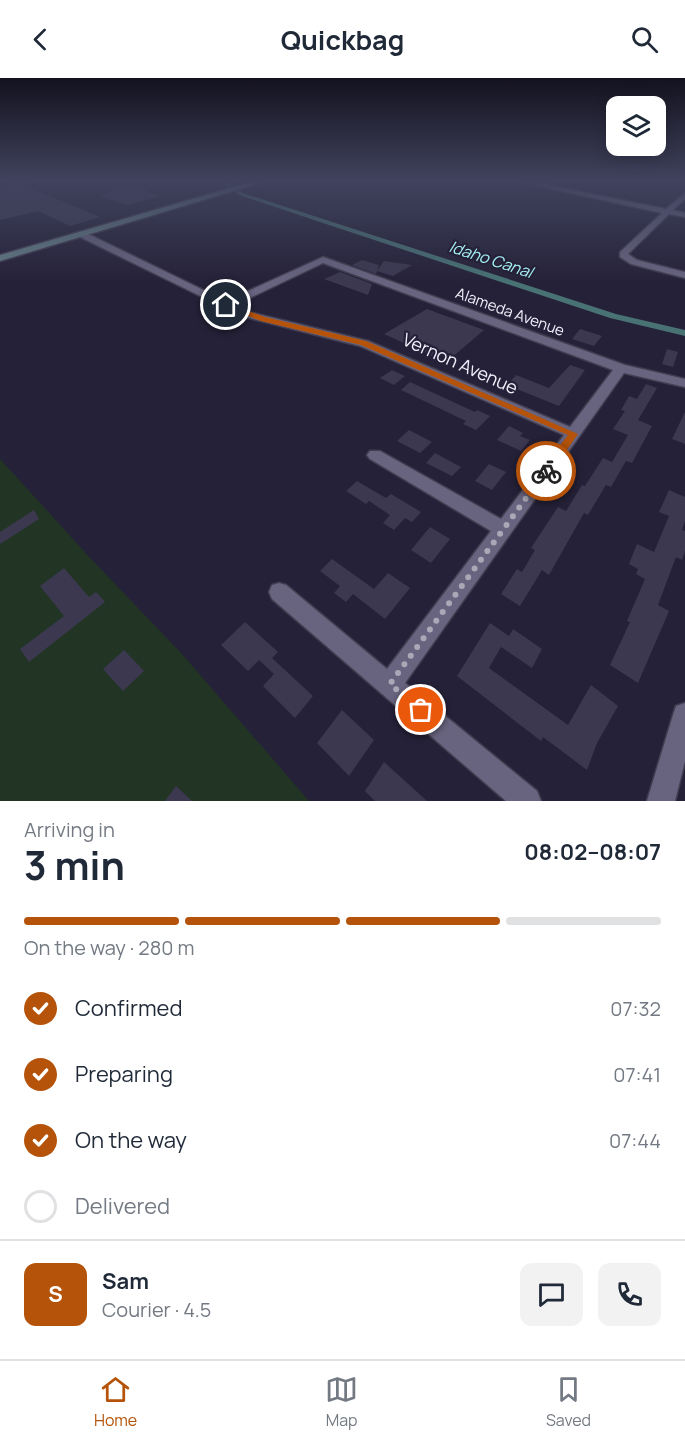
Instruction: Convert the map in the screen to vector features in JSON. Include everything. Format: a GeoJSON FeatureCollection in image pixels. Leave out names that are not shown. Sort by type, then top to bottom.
{"type":"FeatureCollection","features":[{"type":"Feature","properties":{"kind":"main road"},"geometry":{"type":"LineString","coordinates":[[0,258],[148,215]]}},
{"type":"Feature","properties":{"kind":"street"},"geometry":{"type":"LineString","coordinates":[[664,215],[625,252],[624,257],[634,262],[685,275]]}},
{"type":"Feature","properties":{"kind":"street","name":"Vernon Avenue"},"geometry":{"type":"LineString","coordinates":[[81,234],[226,305],[263,319],[364,343],[574,434]]}},
{"type":"Feature","properties":{"kind":"street","name":"Alameda Avenue"},"geometry":{"type":"LineString","coordinates":[[226,305],[323,260],[621,368],[685,383]]}},
{"type":"Feature","properties":{"kind":"street"},"geometry":{"type":"LineString","coordinates":[[390,684],[621,368]]}},
{"type":"Feature","properties":{"kind":"street"},"geometry":{"type":"LineString","coordinates":[[375,455],[503,529]]}},
{"type":"Feature","properties":{"kind":"street"},"geometry":{"type":"LineString","coordinates":[[279,592],[528,801]]}},
{"type":"Feature","properties":{"kind":"street"},"geometry":{"type":"LineString","coordinates":[[661,801],[685,715]]}},
{"type":"Feature","properties":{"kind":"green space"},"geometry":{"type":"Polygon","coordinates":[[[0,459],[182,654],[309,801],[0,801],[0,459]]]}},
{"type":"Feature","properties":{"kind":"building"},"geometry":{"type":"Polygon","coordinates":[[[0,215],[22,215],[0,220],[0,215]]]}},
{"type":"Feature","properties":{"kind":"building"},"geometry":{"type":"Polygon","coordinates":[[[46,215],[95,215],[100,217],[70,226],[46,215]]]}},
{"type":"Feature","properties":{"kind":"building"},"geometry":{"type":"Polygon","coordinates":[[[362,260],[379,265],[376,274],[352,265],[362,260]]]}},
{"type":"Feature","properties":{"kind":"building"},"geometry":{"type":"Polygon","coordinates":[[[384,261],[412,265],[393,276],[377,271],[384,261]]]}},
{"type":"Feature","properties":{"kind":"building"},"geometry":{"type":"Polygon","coordinates":[[[340,272],[372,284],[368,295],[324,279],[340,272]]]}},
{"type":"Feature","properties":{"kind":"building"},"geometry":{"type":"Polygon","coordinates":[[[427,309],[484,330],[450,359],[436,353],[432,356],[384,334],[427,309]]]}},
{"type":"Feature","properties":{"kind":"building"},"geometry":{"type":"Polygon","coordinates":[[[580,329],[602,336],[594,346],[572,339],[580,329]]]}},
{"type":"Feature","properties":{"kind":"building"},"geometry":{"type":"Polygon","coordinates":[[[667,349],[678,352],[673,367],[662,364],[667,349]]]}},
{"type":"Feature","properties":{"kind":"building"},"geometry":{"type":"Polygon","coordinates":[[[570,365],[585,370],[559,406],[507,385],[516,375],[549,388],[570,365]]]}},
{"type":"Feature","properties":{"kind":"building"},"geometry":{"type":"Polygon","coordinates":[[[392,370],[405,376],[394,385],[380,378],[392,370]]]}},
{"type":"Feature","properties":{"kind":"building"},"geometry":{"type":"Polygon","coordinates":[[[410,382],[475,412],[477,410],[490,416],[476,430],[463,424],[466,421],[401,390],[410,382]]]}},
{"type":"Feature","properties":{"kind":"building"},"geometry":{"type":"Polygon","coordinates":[[[646,384],[657,388],[638,420],[652,426],[632,463],[626,461],[611,487],[606,485],[588,515],[584,513],[549,575],[542,570],[520,606],[501,594],[517,569],[522,572],[535,550],[531,548],[558,507],[566,511],[603,458],[612,462],[628,435],[613,429],[625,411],[621,410],[629,396],[637,399],[646,384]]]}},
{"type":"Feature","properties":{"kind":"building"},"geometry":{"type":"Polygon","coordinates":[[[685,412],[685,444],[672,439],[685,412]]]}},
{"type":"Feature","properties":{"kind":"building"},"geometry":{"type":"Polygon","coordinates":[[[509,426],[523,433],[520,436],[530,440],[521,451],[497,440],[509,426]]]}},
{"type":"Feature","properties":{"kind":"building"},"geometry":{"type":"Polygon","coordinates":[[[409,430],[432,442],[420,453],[397,441],[409,430]]]}},
{"type":"Feature","properties":{"kind":"building"},"geometry":{"type":"Polygon","coordinates":[[[435,453],[461,467],[452,476],[426,463],[435,453]]]}},
{"type":"Feature","properties":{"kind":"building"},"geometry":{"type":"Polygon","coordinates":[[[489,464],[506,472],[492,490],[475,481],[489,464]]]}},
{"type":"Feature","properties":{"kind":"building"},"geometry":{"type":"Polygon","coordinates":[[[357,481],[386,498],[391,494],[421,512],[412,522],[405,518],[394,530],[383,523],[390,515],[369,501],[366,504],[346,491],[357,481]]]}},
{"type":"Feature","properties":{"kind":"building"},"geometry":{"type":"Polygon","coordinates":[[[669,490],[685,497],[685,521],[682,530],[685,531],[685,551],[682,560],[676,557],[658,605],[669,611],[638,683],[610,665],[630,622],[627,621],[645,579],[636,574],[638,569],[629,564],[637,544],[654,552],[669,516],[659,512],[669,490]]]}},
{"type":"Feature","properties":{"kind":"building"},"geometry":{"type":"Polygon","coordinates":[[[34,510],[39,519],[0,544],[0,532],[34,510]]]}},
{"type":"Feature","properties":{"kind":"building"},"geometry":{"type":"Polygon","coordinates":[[[430,527],[450,539],[431,563],[411,550],[430,527]]]}},
{"type":"Feature","properties":{"kind":"building"},"geometry":{"type":"Polygon","coordinates":[[[332,559],[374,589],[388,573],[410,588],[385,619],[353,594],[346,602],[334,593],[340,586],[320,571],[332,559]]]}},
{"type":"Feature","properties":{"kind":"building"},"geometry":{"type":"Polygon","coordinates":[[[64,568],[89,597],[96,592],[105,602],[29,662],[20,649],[64,616],[40,586],[64,568]]]}},
{"type":"Feature","properties":{"kind":"building"},"geometry":{"type":"Polygon","coordinates":[[[245,622],[278,652],[272,658],[313,696],[295,718],[263,686],[274,674],[259,660],[248,671],[221,645],[245,622]]]}},
{"type":"Feature","properties":{"kind":"building"},"geometry":{"type":"Polygon","coordinates":[[[490,623],[509,636],[513,629],[542,649],[532,668],[501,647],[489,668],[568,725],[591,685],[618,706],[597,743],[587,770],[543,737],[541,741],[457,676],[490,623]]]}},
{"type":"Feature","properties":{"kind":"building"},"geometry":{"type":"Polygon","coordinates":[[[124,650],[144,671],[123,691],[103,669],[124,650]]]}},
{"type":"Feature","properties":{"kind":"building"},"geometry":{"type":"Polygon","coordinates":[[[342,710],[374,740],[349,776],[317,743],[342,710]]]}},
{"type":"Feature","properties":{"kind":"building"},"geometry":{"type":"Polygon","coordinates":[[[384,762],[427,801],[375,801],[365,791],[384,762]]]}},
{"type":"Feature","properties":{"kind":"building"},"geometry":{"type":"Polygon","coordinates":[[[176,786],[192,801],[165,801],[176,786]]]}},
{"type":"Feature","properties":{"kind":"waterway","name":"Idaho Canal"},"geometry":{"type":"LineString","coordinates":[[303,215],[613,316],[685,333]]}},
{"type":"Feature","properties":{"kind":"way so far"},"geometry":{"type":"LineString","coordinates":[[421,710],[390,684],[546,471]]}},
{"type":"Feature","properties":{"kind":"route"},"geometry":{"type":"LineString","coordinates":[[226,305],[263,319],[364,343],[574,434],[546,471]]}}]}
